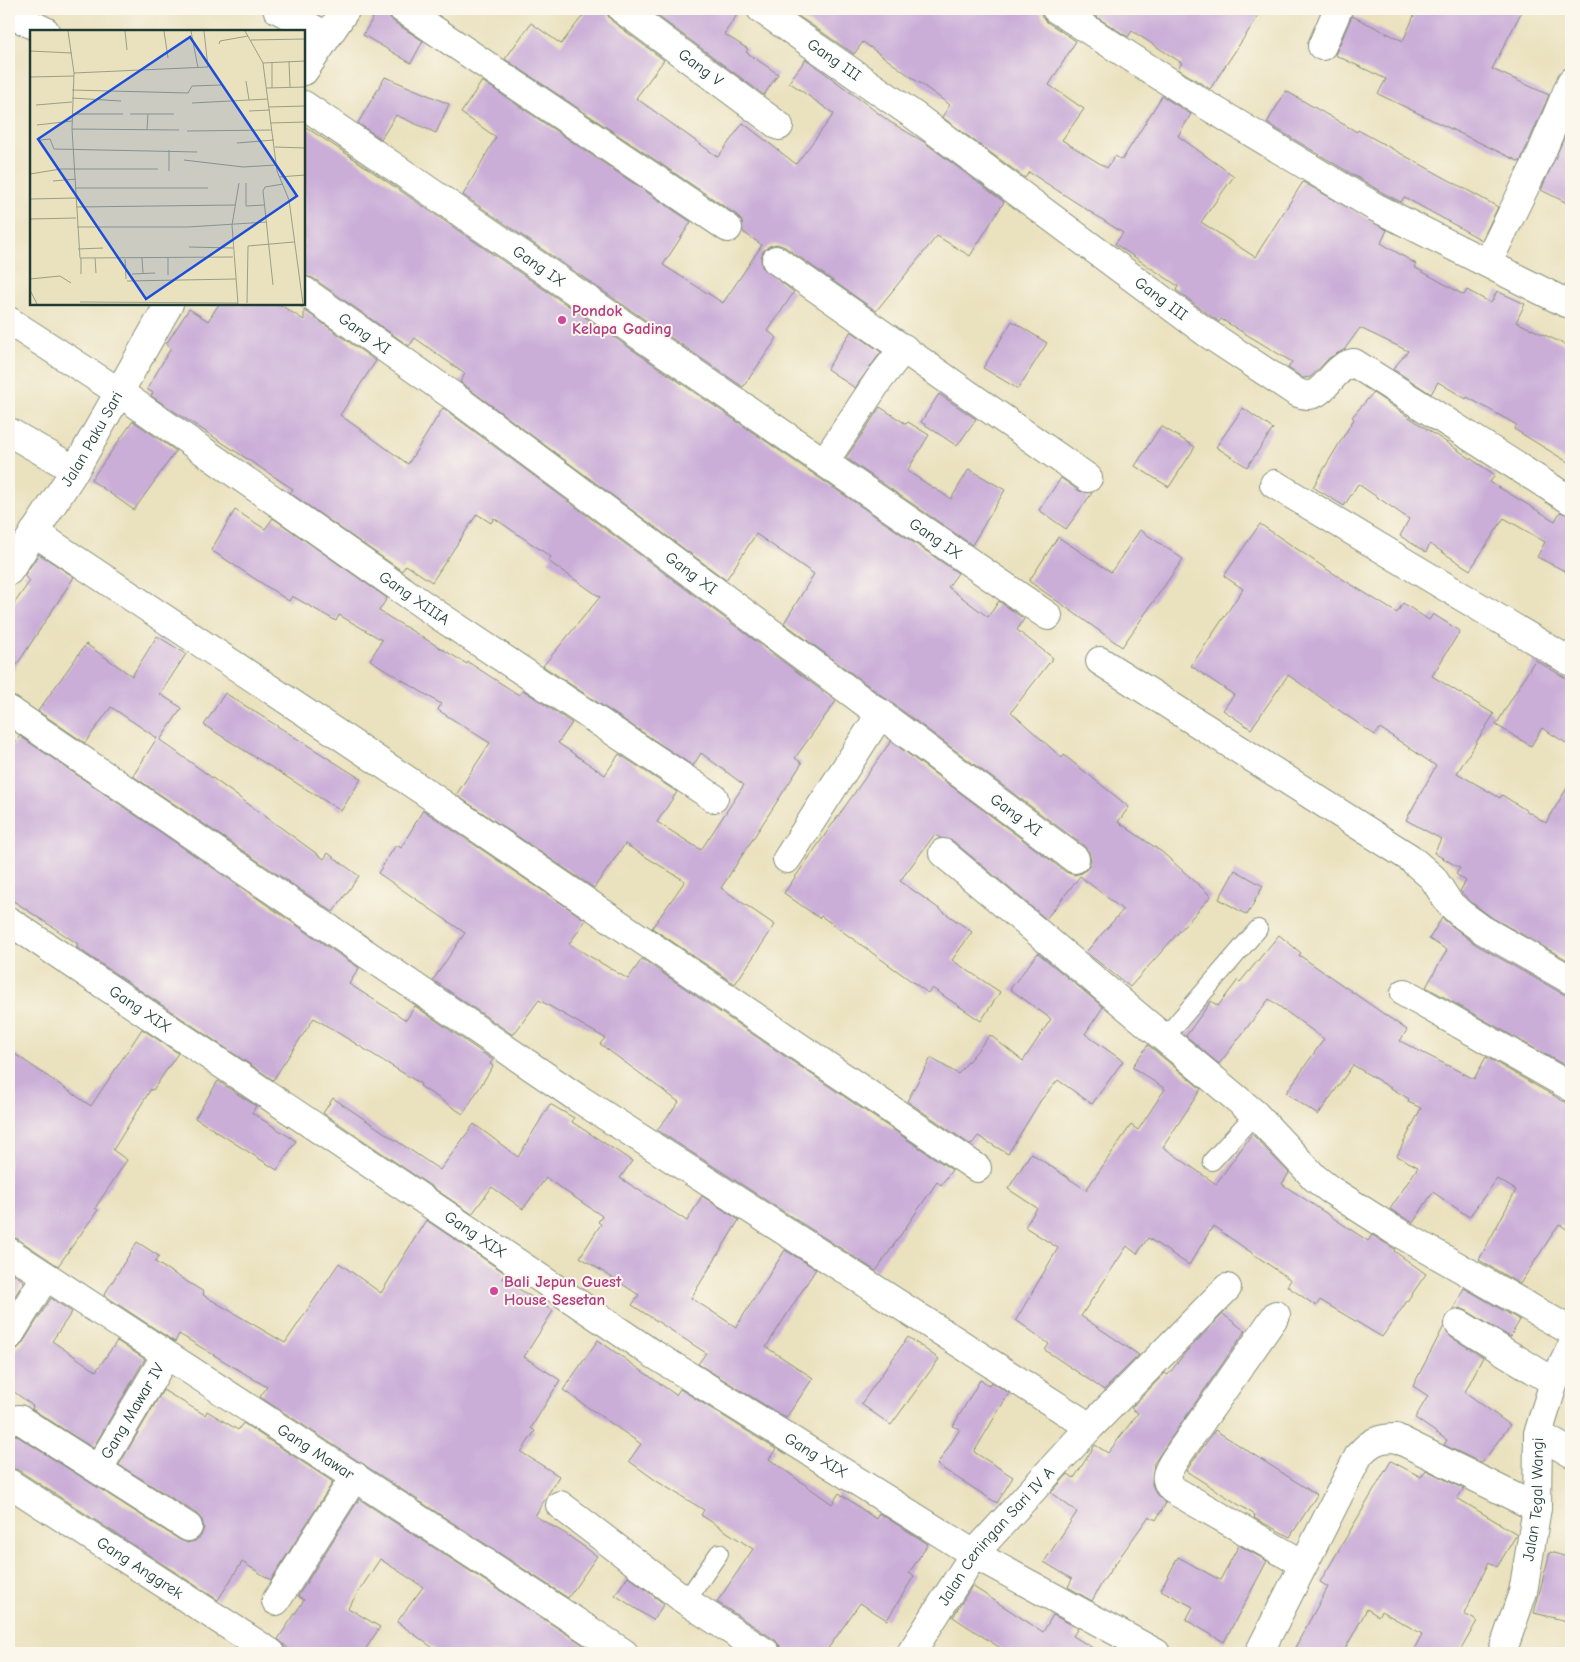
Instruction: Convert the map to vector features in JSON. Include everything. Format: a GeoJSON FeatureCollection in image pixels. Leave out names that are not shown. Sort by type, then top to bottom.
{"type":"FeatureCollection","features":[{"type":"Feature","properties":{"kind":"street"},"geometry":{"type":"LineString","coordinates":[[277,9],[327,36]]}},
{"type":"Feature","properties":{"kind":"street"},"geometry":{"type":"LineString","coordinates":[[305,69],[346,9]]}},
{"type":"Feature","properties":{"kind":"street"},"geometry":{"type":"LineString","coordinates":[[403,9],[728,228]]}},
{"type":"Feature","properties":{"kind":"street","name":"Gang V"},"geometry":{"type":"LineString","coordinates":[[622,9],[779,126]]}},
{"type":"Feature","properties":{"kind":"street","name":"Gang III"},"geometry":{"type":"LineString","coordinates":[[761,9],[915,116],[1207,333],[1296,392],[1310,396],[1320,392],[1339,370],[1347,364],[1354,362],[1570,500]]}},
{"type":"Feature","properties":{"kind":"street"},"geometry":{"type":"LineString","coordinates":[[1056,9],[1205,104],[1375,207],[1488,262],[1566,303],[1571,303]]}},
{"type":"Feature","properties":{"kind":"street"},"geometry":{"type":"LineString","coordinates":[[1322,46],[1338,9]]}},
{"type":"Feature","properties":{"kind":"street"},"geometry":{"type":"LineString","coordinates":[[13,15],[43,30]]}},
{"type":"Feature","properties":{"kind":"street"},"geometry":{"type":"LineString","coordinates":[[1488,262],[1536,164],[1571,82]]}},
{"type":"Feature","properties":{"kind":"street","name":"Gang IX"},"geometry":{"type":"LineString","coordinates":[[305,106],[825,461],[1048,616]]}},
{"type":"Feature","properties":{"kind":"street"},"geometry":{"type":"LineString","coordinates":[[776,260],[1088,478]]}},
{"type":"Feature","properties":{"kind":"street","name":"Gang XI"},"geometry":{"type":"LineString","coordinates":[[305,292],[453,396],[1075,859]]}},
{"type":"Feature","properties":{"kind":"street","name":"Jalan Paku Sari"},"geometry":{"type":"LineString","coordinates":[[9,570],[75,470],[168,305]]}},
{"type":"Feature","properties":{"kind":"street","name":"Gang XIIIA"},"geometry":{"type":"LineString","coordinates":[[9,321],[119,392],[438,615],[714,798]]}},
{"type":"Feature","properties":{"kind":"street"},"geometry":{"type":"LineString","coordinates":[[825,461],[878,381],[904,348]]}},
{"type":"Feature","properties":{"kind":"street"},"geometry":{"type":"LineString","coordinates":[[9,432],[75,470]]}},
{"type":"Feature","properties":{"kind":"street"},"geometry":{"type":"LineString","coordinates":[[1274,484],[1571,662]]}},
{"type":"Feature","properties":{"kind":"street"},"geometry":{"type":"LineString","coordinates":[[34,532],[422,790],[978,1168]]}},
{"type":"Feature","properties":{"kind":"street"},"geometry":{"type":"LineString","coordinates":[[1100,662],[1410,858],[1433,878],[1449,903],[1461,914],[1483,930],[1571,980]]}},
{"type":"Feature","properties":{"kind":"street"},"geometry":{"type":"LineString","coordinates":[[9,710],[576,1097],[1090,1427]]}},
{"type":"Feature","properties":{"kind":"street"},"geometry":{"type":"LineString","coordinates":[[787,860],[881,713]]}},
{"type":"Feature","properties":{"kind":"street"},"geometry":{"type":"LineString","coordinates":[[944,853],[1255,1114],[1315,1178],[1329,1189],[1392,1229],[1571,1330]]}},
{"type":"Feature","properties":{"kind":"street","name":"Gang XIX"},"geometry":{"type":"LineString","coordinates":[[9,921],[647,1350],[974,1554],[1156,1653]]}},
{"type":"Feature","properties":{"kind":"street"},"geometry":{"type":"LineString","coordinates":[[1405,993],[1571,1087]]}},
{"type":"Feature","properties":{"kind":"street","name":"Gang Mawar"},"geometry":{"type":"LineString","coordinates":[[9,1252],[624,1653]]}},
{"type":"Feature","properties":{"kind":"street"},"geometry":{"type":"LineString","coordinates":[[9,1336],[45,1277]]}},
{"type":"Feature","properties":{"kind":"street","name":"Jalan Ceningan Sari IV A"},"geometry":{"type":"LineString","coordinates":[[911,1653],[974,1554],[1090,1427],[1227,1288]]}},
{"type":"Feature","properties":{"kind":"street"},"geometry":{"type":"LineString","coordinates":[[1276,1315],[1175,1459],[1166,1474],[1166,1483],[1172,1489],[1304,1564]]}},
{"type":"Feature","properties":{"kind":"street"},"geometry":{"type":"LineString","coordinates":[[1459,1324],[1554,1382]]}},
{"type":"Feature","properties":{"kind":"street","name":"Jalan Tegal Wangi"},"geometry":{"type":"LineString","coordinates":[[1502,1653],[1523,1592],[1537,1508],[1538,1434],[1554,1382],[1571,1348]]}},
{"type":"Feature","properties":{"kind":"street","name":"Gang Mawar IV"},"geometry":{"type":"LineString","coordinates":[[99,1468],[166,1355]]}},
{"type":"Feature","properties":{"kind":"street"},"geometry":{"type":"LineString","coordinates":[[19,1419],[188,1526]]}},
{"type":"Feature","properties":{"kind":"street"},"geometry":{"type":"LineString","coordinates":[[1538,1434],[1571,1453]]}},
{"type":"Feature","properties":{"kind":"street"},"geometry":{"type":"LineString","coordinates":[[1259,1653],[1359,1455],[1367,1446],[1381,1438],[1396,1438],[1537,1508]]}},
{"type":"Feature","properties":{"kind":"street"},"geometry":{"type":"LineString","coordinates":[[276,1601],[355,1476]]}},
{"type":"Feature","properties":{"kind":"street","name":"Gang Anggrek"},"geometry":{"type":"LineString","coordinates":[[9,1483],[271,1653]]}},
{"type":"Feature","properties":{"kind":"street"},"geometry":{"type":"LineString","coordinates":[[560,1505],[686,1601],[766,1653]]}},
{"type":"Feature","properties":{"kind":"lane"},"geometry":{"type":"LineString","coordinates":[[1165,1037],[1258,929]]}},
{"type":"Feature","properties":{"kind":"lane"},"geometry":{"type":"LineString","coordinates":[[1212,1161],[1255,1114]]}},
{"type":"Feature","properties":{"kind":"lane"},"geometry":{"type":"LineString","coordinates":[[686,1601],[719,1553]]}},
{"type":"Feature","properties":{"kind":"building"},"geometry":{"type":"Polygon","coordinates":[[[378,9],[388,9],[389,16],[394,22],[423,41],[411,63],[363,35],[378,9]]]}},
{"type":"Feature","properties":{"kind":"building"},"geometry":{"type":"Polygon","coordinates":[[[588,9],[607,9],[608,16],[613,22],[664,60],[636,98],[718,157],[743,123],[796,164],[834,114],[789,82],[806,59],[890,122],[924,142],[1004,202],[970,256],[937,236],[876,311],[785,247],[777,244],[769,246],[763,251],[761,258],[762,267],[794,292],[768,331],[777,338],[743,387],[463,195],[496,137],[461,113],[482,81],[691,222],[663,265],[723,303],[762,245],[743,232],[742,222],[737,215],[505,59],[531,23],[561,44],[588,9]]]}},
{"type":"Feature","properties":{"kind":"building"},"geometry":{"type":"Polygon","coordinates":[[[652,9],[741,9],[724,34],[748,49],[746,52],[778,74],[764,95],[651,11],[652,9]]]}},
{"type":"Feature","properties":{"kind":"building"},"geometry":{"type":"Polygon","coordinates":[[[788,9],[1040,9],[1042,17],[1047,22],[1076,41],[1049,85],[1084,109],[1062,140],[1107,168],[1115,156],[1122,160],[1162,96],[1191,114],[1178,136],[1234,176],[1201,222],[1255,257],[1303,182],[1387,230],[1381,243],[1416,264],[1414,267],[1464,295],[1467,290],[1491,303],[1497,291],[1525,304],[1516,322],[1571,347],[1571,464],[1514,429],[1517,425],[1467,397],[1466,399],[1438,382],[1431,394],[1393,369],[1408,351],[1360,328],[1344,350],[1329,358],[1311,377],[1303,378],[1288,368],[1292,362],[1221,319],[1219,322],[1216,320],[1176,290],[1178,286],[1115,244],[1123,233],[1029,172],[1025,178],[942,117],[950,105],[863,42],[854,54],[788,9]]]}},
{"type":"Feature","properties":{"kind":"building"},"geometry":{"type":"Polygon","coordinates":[[[1084,9],[1263,9],[1210,89],[1178,69],[1182,63],[1132,31],[1128,37],[1084,9]]]}},
{"type":"Feature","properties":{"kind":"building"},"geometry":{"type":"Polygon","coordinates":[[[1417,9],[1523,9],[1492,69],[1549,95],[1520,162],[1378,94],[1386,79],[1335,55],[1352,16],[1403,41],[1417,9]]]}},
{"type":"Feature","properties":{"kind":"building"},"geometry":{"type":"Polygon","coordinates":[[[385,77],[449,104],[436,133],[396,115],[381,139],[358,123],[385,77]]]}},
{"type":"Feature","properties":{"kind":"building"},"geometry":{"type":"Polygon","coordinates":[[[1286,91],[1357,132],[1358,130],[1498,207],[1482,240],[1404,197],[1401,202],[1383,193],[1267,123],[1286,91]]]}},
{"type":"Feature","properties":{"kind":"building"},"geometry":{"type":"Polygon","coordinates":[[[1571,122],[1571,205],[1541,190],[1571,122]]]}},
{"type":"Feature","properties":{"kind":"building"},"geometry":{"type":"Polygon","coordinates":[[[305,127],[958,573],[948,587],[988,617],[999,601],[1024,619],[1017,630],[1053,658],[1011,712],[1062,758],[1064,755],[1129,807],[1118,822],[1162,852],[1211,896],[1130,987],[1086,952],[1123,910],[1080,876],[1046,919],[953,841],[940,838],[935,834],[900,881],[972,932],[952,960],[1000,992],[981,1021],[932,988],[928,993],[821,916],[819,918],[784,893],[891,741],[1066,872],[1074,875],[1082,873],[1088,868],[1091,860],[1089,852],[1084,846],[784,623],[814,574],[756,534],[726,580],[460,382],[465,374],[415,338],[409,346],[313,278],[305,276],[305,127]]]}},
{"type":"Feature","properties":{"kind":"building"},"geometry":{"type":"Polygon","coordinates":[[[218,305],[281,305],[304,320],[304,310],[376,361],[340,415],[408,464],[443,408],[836,701],[795,758],[802,763],[721,888],[775,925],[735,984],[652,928],[685,881],[625,844],[594,888],[456,795],[490,743],[438,710],[441,704],[370,660],[382,640],[339,615],[336,621],[292,596],[289,601],[211,550],[235,510],[265,529],[273,518],[387,598],[379,611],[467,664],[468,662],[519,695],[523,690],[572,723],[558,743],[605,775],[619,754],[677,792],[657,822],[701,850],[744,785],[701,753],[693,766],[543,666],[600,597],[548,561],[551,557],[494,518],[491,523],[477,514],[432,582],[406,565],[402,571],[290,493],[293,489],[151,396],[153,393],[147,389],[171,348],[166,344],[189,309],[208,321],[218,305]]]}},
{"type":"Feature","properties":{"kind":"building"},"geometry":{"type":"Polygon","coordinates":[[[1012,321],[1047,343],[1018,389],[983,368],[1012,321]]]}},
{"type":"Feature","properties":{"kind":"building"},"geometry":{"type":"Polygon","coordinates":[[[851,331],[881,352],[855,388],[827,369],[851,331]]]}},
{"type":"Feature","properties":{"kind":"building"},"geometry":{"type":"Polygon","coordinates":[[[1373,393],[1495,475],[1490,482],[1555,521],[1560,512],[1571,515],[1571,574],[1537,557],[1545,542],[1504,518],[1470,570],[1430,544],[1426,552],[1400,536],[1409,519],[1358,484],[1344,506],[1313,487],[1354,419],[1352,417],[1373,393]]]}},
{"type":"Feature","properties":{"kind":"building"},"geometry":{"type":"Polygon","coordinates":[[[939,394],[976,419],[957,446],[921,422],[939,394]]]}},
{"type":"Feature","properties":{"kind":"building"},"geometry":{"type":"Polygon","coordinates":[[[880,407],[906,424],[908,422],[929,435],[907,471],[951,499],[969,469],[1005,490],[972,545],[846,458],[880,407]]]}},
{"type":"Feature","properties":{"kind":"building"},"geometry":{"type":"Polygon","coordinates":[[[1243,408],[1273,429],[1247,467],[1216,447],[1243,408]]]}},
{"type":"Feature","properties":{"kind":"building"},"geometry":{"type":"Polygon","coordinates":[[[133,421],[176,451],[134,510],[91,480],[133,421]]]}},
{"type":"Feature","properties":{"kind":"building"},"geometry":{"type":"Polygon","coordinates":[[[1161,426],[1195,447],[1169,487],[1135,466],[1161,426]]]}},
{"type":"Feature","properties":{"kind":"building"},"geometry":{"type":"Polygon","coordinates":[[[1061,478],[1079,491],[1092,493],[1066,529],[1039,510],[1061,478]]]}},
{"type":"Feature","properties":{"kind":"building"},"geometry":{"type":"Polygon","coordinates":[[[1260,524],[1328,570],[1397,613],[1403,603],[1429,620],[1433,614],[1460,631],[1432,676],[1494,714],[1457,773],[1500,798],[1502,795],[1546,823],[1571,781],[1571,962],[1491,917],[1471,902],[1460,891],[1466,881],[1456,874],[1460,868],[1434,853],[1441,839],[1406,820],[1436,766],[1380,728],[1375,735],[1288,675],[1251,729],[1223,710],[1234,695],[1191,666],[1243,589],[1224,576],[1260,524]]]}},
{"type":"Feature","properties":{"kind":"building"},"geometry":{"type":"Polygon","coordinates":[[[1140,530],[1183,559],[1122,647],[1029,581],[1058,537],[1111,572],[1140,530]]]}},
{"type":"Feature","properties":{"kind":"building"},"geometry":{"type":"Polygon","coordinates":[[[39,554],[74,577],[9,677],[9,611],[30,581],[24,576],[39,554]]]}},
{"type":"Feature","properties":{"kind":"building"},"geometry":{"type":"Polygon","coordinates":[[[157,636],[186,654],[160,694],[182,708],[160,740],[324,859],[328,853],[359,876],[333,912],[133,776],[157,738],[111,707],[85,743],[38,711],[86,644],[132,676],[157,636]]]}},
{"type":"Feature","properties":{"kind":"building"},"geometry":{"type":"Polygon","coordinates":[[[1535,660],[1571,681],[1571,746],[1542,728],[1531,746],[1496,725],[1535,660]]]}},
{"type":"Feature","properties":{"kind":"building"},"geometry":{"type":"Polygon","coordinates":[[[225,693],[361,779],[341,811],[204,725],[225,693]]]}},
{"type":"Feature","properties":{"kind":"building"},"geometry":{"type":"Polygon","coordinates":[[[20,736],[359,968],[349,984],[406,1020],[415,1006],[493,1060],[490,1064],[493,1066],[463,1114],[420,1086],[421,1084],[314,1018],[273,1080],[76,947],[78,944],[9,898],[9,751],[20,736]]]}},
{"type":"Feature","properties":{"kind":"building"},"geometry":{"type":"Polygon","coordinates":[[[423,810],[586,920],[569,944],[628,979],[642,959],[952,1170],[941,1185],[937,1182],[876,1271],[657,1130],[679,1102],[600,1044],[605,1038],[539,1000],[513,1035],[433,980],[465,933],[378,873],[396,845],[401,848],[423,810]]]}},
{"type":"Feature","properties":{"kind":"building"},"geometry":{"type":"Polygon","coordinates":[[[1235,870],[1263,886],[1247,915],[1219,899],[1235,870]]]}},
{"type":"Feature","properties":{"kind":"building"},"geometry":{"type":"Polygon","coordinates":[[[1442,918],[1475,944],[1563,994],[1571,996],[1571,1069],[1426,987],[1447,950],[1429,939],[1442,918]]]}},
{"type":"Feature","properties":{"kind":"building"},"geometry":{"type":"Polygon","coordinates":[[[1279,935],[1301,953],[1299,955],[1407,1030],[1400,1041],[1474,1079],[1486,1057],[1563,1101],[1571,1103],[1571,1232],[1559,1224],[1520,1284],[1479,1260],[1516,1190],[1497,1179],[1469,1217],[1433,1192],[1413,1223],[1390,1209],[1418,1167],[1397,1156],[1421,1108],[1408,1102],[1409,1099],[1353,1065],[1318,1115],[1286,1093],[1324,1039],[1269,999],[1219,1064],[1186,1036],[1211,1001],[1218,1006],[1238,980],[1240,982],[1279,935]]]}},
{"type":"Feature","properties":{"kind":"building"},"geometry":{"type":"Polygon","coordinates":[[[1038,953],[1103,1007],[1085,1034],[1123,1061],[1092,1104],[1058,1080],[1041,1100],[1008,1154],[978,1136],[971,1145],[907,1101],[931,1058],[958,1074],[990,1035],[1023,1061],[1051,1019],[1010,989],[1038,953]]]}},
{"type":"Feature","properties":{"kind":"building"},"geometry":{"type":"Polygon","coordinates":[[[142,1029],[178,1053],[153,1090],[151,1089],[113,1150],[127,1160],[95,1208],[98,1210],[58,1266],[18,1239],[9,1237],[9,1050],[91,1106],[142,1029]]]}},
{"type":"Feature","properties":{"kind":"building"},"geometry":{"type":"Polygon","coordinates":[[[1148,1045],[1201,1089],[1163,1147],[1216,1184],[1252,1134],[1289,1173],[1282,1184],[1368,1241],[1372,1235],[1395,1249],[1394,1251],[1426,1274],[1382,1337],[1320,1300],[1316,1306],[1287,1286],[1291,1280],[1213,1226],[1189,1265],[1148,1238],[1137,1254],[1127,1246],[1081,1316],[1139,1355],[1104,1390],[1045,1350],[1049,1344],[1016,1320],[1058,1248],[1025,1227],[1037,1208],[1008,1189],[1031,1153],[1086,1190],[1131,1125],[1138,1130],[1165,1089],[1132,1067],[1148,1045]]]}},
{"type":"Feature","properties":{"kind":"building"},"geometry":{"type":"Polygon","coordinates":[[[218,1081],[256,1106],[252,1113],[296,1141],[277,1170],[195,1118],[218,1081]]]}},
{"type":"Feature","properties":{"kind":"building"},"geometry":{"type":"Polygon","coordinates":[[[333,1098],[440,1170],[474,1124],[518,1157],[550,1104],[574,1118],[572,1122],[632,1161],[620,1178],[687,1221],[702,1196],[739,1220],[691,1298],[736,1327],[785,1250],[816,1269],[766,1347],[813,1378],[786,1418],[698,1364],[706,1353],[632,1305],[639,1295],[580,1257],[601,1224],[598,1222],[602,1216],[546,1178],[523,1209],[492,1187],[472,1214],[323,1113],[333,1098]]]}},
{"type":"Feature","properties":{"kind":"building"},"geometry":{"type":"Polygon","coordinates":[[[426,1220],[505,1273],[502,1278],[553,1311],[524,1357],[560,1380],[531,1428],[535,1431],[521,1452],[559,1476],[535,1516],[566,1534],[597,1556],[568,1598],[260,1397],[267,1387],[179,1334],[175,1342],[104,1295],[137,1242],[159,1256],[155,1262],[204,1292],[203,1295],[285,1343],[339,1263],[381,1293],[426,1220]]]}},
{"type":"Feature","properties":{"kind":"building"},"geometry":{"type":"Polygon","coordinates":[[[11,1272],[24,1281],[9,1306],[9,1275],[11,1272]]]}},
{"type":"Feature","properties":{"kind":"building"},"geometry":{"type":"Polygon","coordinates":[[[1464,1288],[1520,1320],[1510,1337],[1467,1311],[1460,1308],[1453,1310],[1464,1288]]]}},
{"type":"Feature","properties":{"kind":"building"},"geometry":{"type":"Polygon","coordinates":[[[51,1298],[72,1312],[52,1341],[96,1371],[117,1341],[145,1359],[93,1448],[32,1409],[33,1406],[9,1388],[9,1352],[17,1349],[22,1344],[51,1298]]]}},
{"type":"Feature","properties":{"kind":"building"},"geometry":{"type":"Polygon","coordinates":[[[1223,1314],[1245,1331],[1154,1463],[1152,1484],[1156,1494],[1166,1503],[1156,1520],[1149,1516],[1103,1581],[1092,1601],[1068,1587],[1072,1579],[1044,1562],[1077,1512],[1051,1493],[1068,1474],[1074,1478],[1095,1445],[1108,1453],[1138,1413],[1131,1408],[1165,1373],[1168,1375],[1184,1354],[1223,1314]]]}},
{"type":"Feature","properties":{"kind":"building"},"geometry":{"type":"Polygon","coordinates":[[[1444,1326],[1451,1337],[1483,1357],[1465,1392],[1510,1425],[1482,1463],[1444,1445],[1447,1440],[1415,1418],[1428,1396],[1413,1386],[1444,1326]]]}},
{"type":"Feature","properties":{"kind":"building"},"geometry":{"type":"Polygon","coordinates":[[[908,1337],[939,1359],[891,1425],[861,1404],[908,1337]]]}},
{"type":"Feature","properties":{"kind":"building"},"geometry":{"type":"Polygon","coordinates":[[[598,1340],[676,1395],[680,1389],[776,1449],[769,1459],[832,1504],[839,1493],[876,1519],[879,1513],[928,1544],[909,1573],[914,1576],[887,1620],[860,1603],[825,1653],[782,1653],[780,1646],[775,1640],[717,1602],[753,1549],[701,1515],[704,1510],[658,1482],[629,1461],[641,1444],[563,1390],[598,1340]]]}},
{"type":"Feature","properties":{"kind":"building"},"geometry":{"type":"Polygon","coordinates":[[[980,1380],[989,1385],[991,1382],[1009,1393],[974,1452],[1013,1477],[997,1503],[937,1465],[960,1429],[953,1426],[980,1380]]]}},
{"type":"Feature","properties":{"kind":"building"},"geometry":{"type":"Polygon","coordinates":[[[163,1390],[205,1415],[207,1411],[238,1430],[243,1423],[333,1482],[271,1580],[242,1562],[218,1600],[18,1470],[9,1468],[9,1441],[14,1434],[180,1540],[187,1543],[195,1541],[201,1536],[204,1528],[202,1520],[197,1514],[119,1465],[163,1390]]]}},
{"type":"Feature","properties":{"kind":"building"},"geometry":{"type":"Polygon","coordinates":[[[1215,1430],[1317,1495],[1290,1537],[1254,1518],[1255,1515],[1186,1471],[1215,1430]]]}},
{"type":"Feature","properties":{"kind":"building"},"geometry":{"type":"Polygon","coordinates":[[[1391,1461],[1421,1477],[1426,1470],[1464,1489],[1457,1498],[1517,1534],[1497,1567],[1489,1562],[1464,1614],[1477,1621],[1459,1653],[1412,1653],[1422,1634],[1381,1611],[1378,1616],[1367,1609],[1343,1653],[1292,1653],[1328,1587],[1320,1582],[1391,1461]]]}},
{"type":"Feature","properties":{"kind":"building"},"geometry":{"type":"Polygon","coordinates":[[[359,1499],[596,1653],[440,1653],[397,1622],[423,1587],[380,1559],[348,1608],[380,1627],[363,1653],[293,1653],[278,1639],[304,1600],[298,1596],[359,1499]]]}},
{"type":"Feature","properties":{"kind":"building"},"geometry":{"type":"Polygon","coordinates":[[[1239,1545],[1267,1561],[1224,1642],[1186,1620],[1193,1607],[1161,1590],[1178,1557],[1220,1580],[1239,1545]]]}},
{"type":"Feature","properties":{"kind":"building"},"geometry":{"type":"Polygon","coordinates":[[[1550,1552],[1571,1558],[1571,1622],[1534,1613],[1550,1552]]]}},
{"type":"Feature","properties":{"kind":"building"},"geometry":{"type":"Polygon","coordinates":[[[628,1576],[664,1604],[653,1620],[615,1595],[628,1576]]]}},
{"type":"Feature","properties":{"kind":"building"},"geometry":{"type":"Polygon","coordinates":[[[972,1586],[1043,1632],[1053,1615],[1078,1628],[1073,1636],[1101,1653],[1008,1653],[953,1617],[972,1586]]]}},
{"type":"Feature","properties":{"kind":"place","name":"Pondok Kelapa Gading"},"geometry":{"type":"Point","coordinates":[562,320]}},
{"type":"Feature","properties":{"kind":"place","name":"Bali Jepun Guest House Sesetan"},"geometry":{"type":"Point","coordinates":[494,1291]}}]}
